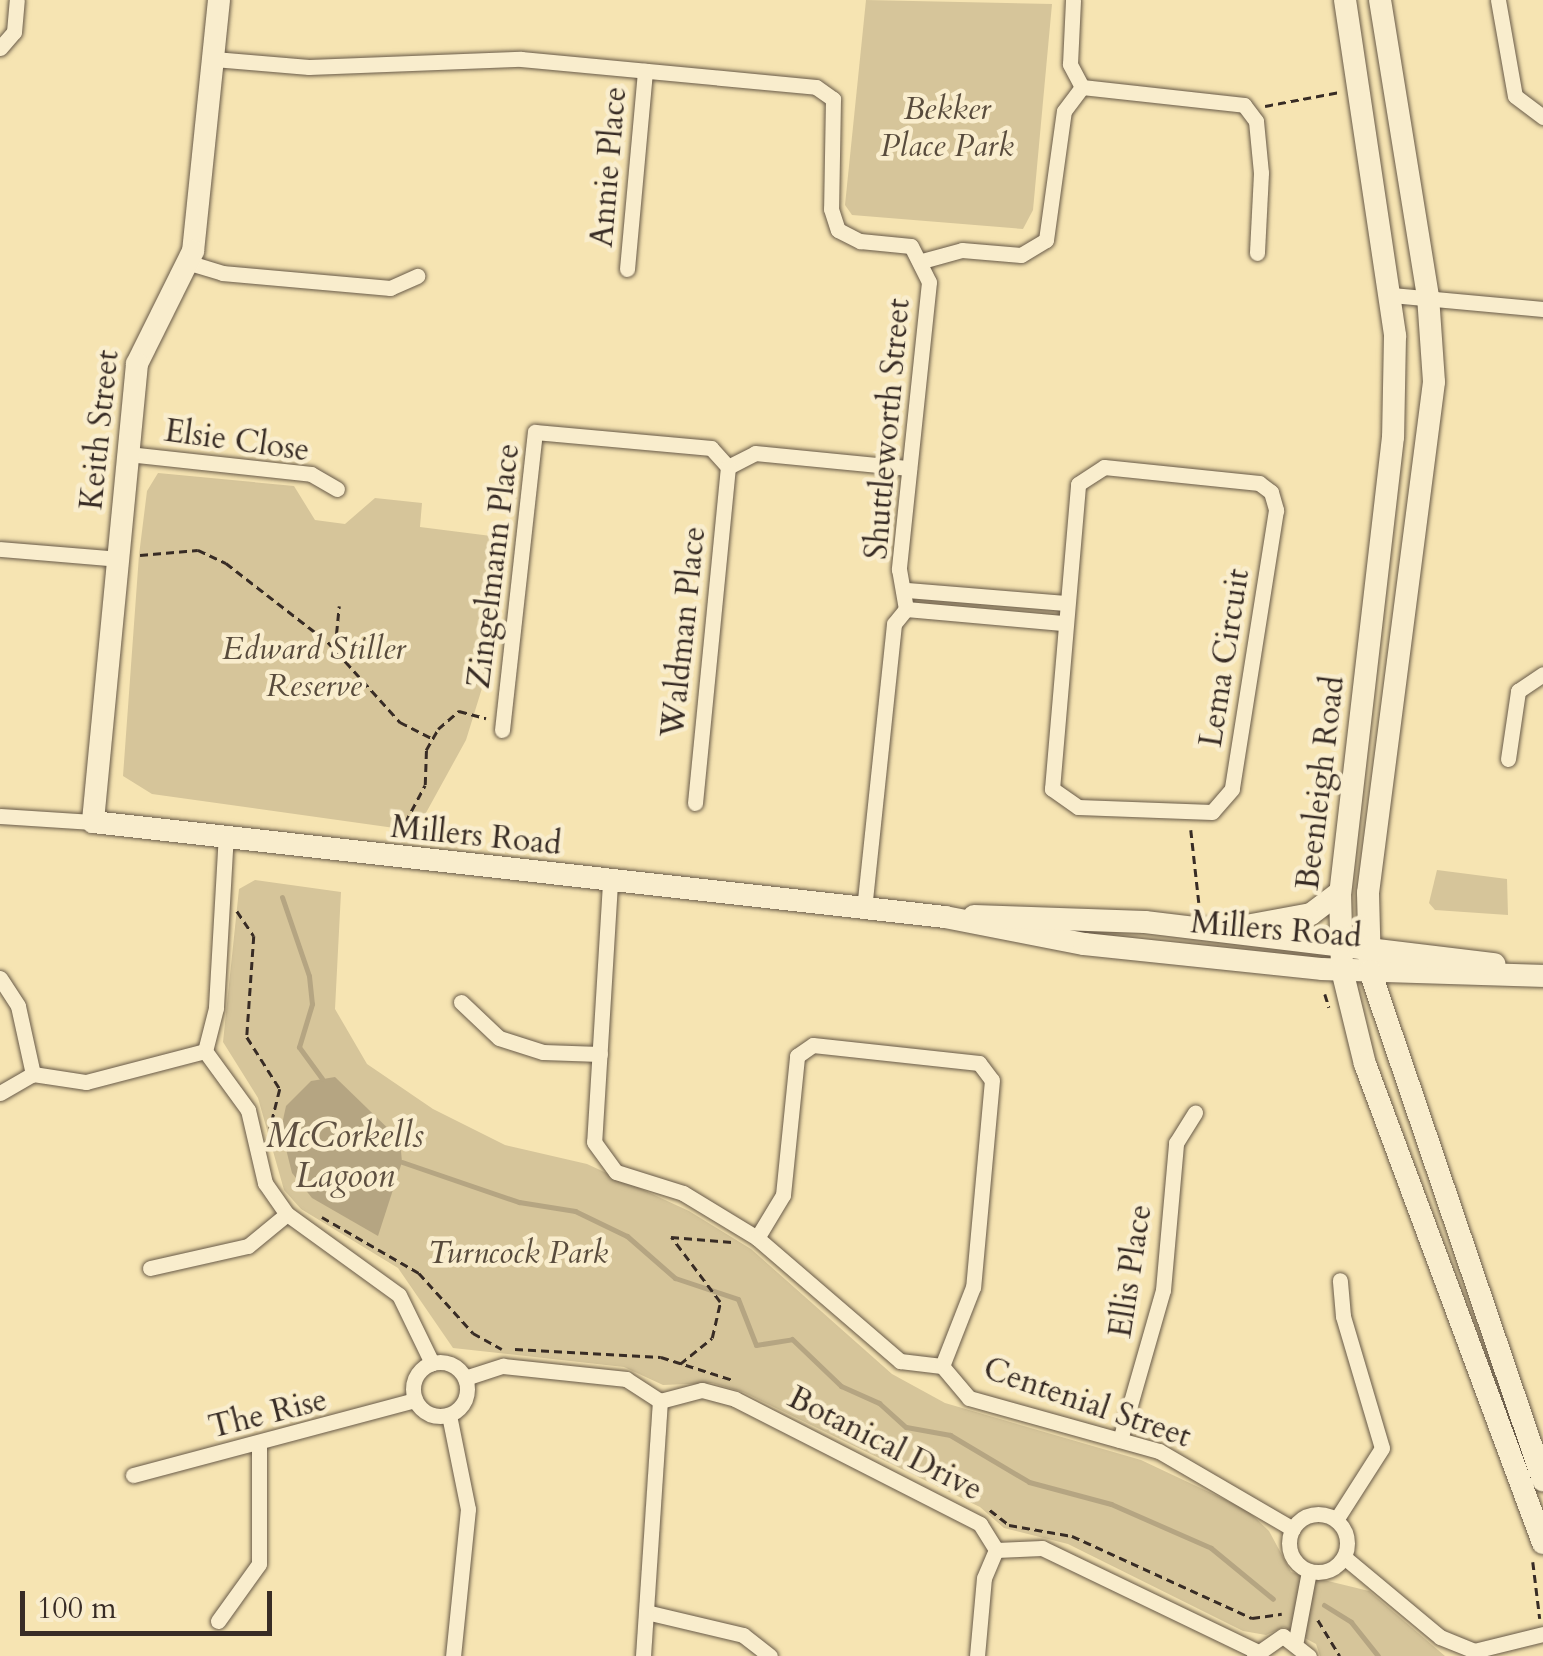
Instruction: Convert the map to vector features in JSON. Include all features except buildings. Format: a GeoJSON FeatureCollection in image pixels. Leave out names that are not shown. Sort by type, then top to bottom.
{"type":"FeatureCollection","features":[{"type":"Feature","properties":{"kind":"main road","name":"Keith Street"},"geometry":{"type":"LineString","coordinates":[[93,822],[129,557],[128,454],[140,345],[190,263],[218,0]]}},
{"type":"Feature","properties":{"kind":"main road","name":"Beenleigh Road"},"geometry":{"type":"LineString","coordinates":[[1345,0],[1391,295],[1393,437],[1340,892],[1338,944],[1366,1064],[1543,1542]]}},
{"type":"Feature","properties":{"kind":"main road","name":"Beenleigh Road"},"geometry":{"type":"LineString","coordinates":[[1380,0],[1428,296],[1431,430],[1368,893],[1369,959],[1543,1480]]}},
{"type":"Feature","properties":{"kind":"main road","name":"Millers Road"},"geometry":{"type":"LineString","coordinates":[[93,822],[226,833],[610,883],[946,918],[1084,944],[1342,970],[1369,959]]}},
{"type":"Feature","properties":{"kind":"main road"},"geometry":{"type":"LineString","coordinates":[[1223,931],[1310,914],[1340,892]]}},
{"type":"Feature","properties":{"kind":"main road","name":"Millers Road"},"geometry":{"type":"LineString","coordinates":[[946,918],[1016,915],[1223,931],[1338,944],[1369,959],[1543,973]]}},
{"type":"Feature","properties":{"kind":"street"},"geometry":{"type":"LineString","coordinates":[[0,48],[14,32],[16,0]]}},
{"type":"Feature","properties":{"kind":"street"},"geometry":{"type":"LineString","coordinates":[[1072,0],[1070,64],[1082,87]]}},
{"type":"Feature","properties":{"kind":"street"},"geometry":{"type":"LineString","coordinates":[[1498,0],[1516,96],[1543,117]]}},
{"type":"Feature","properties":{"kind":"street","name":"Shuttleworth Street"},"geometry":{"type":"LineString","coordinates":[[214,59],[309,66],[521,59],[816,87],[833,100],[838,120],[830,210],[838,230],[860,241],[910,246],[922,260],[929,282],[899,568],[907,590],[906,609],[894,624],[864,909]]}},
{"type":"Feature","properties":{"kind":"street","name":"Annie Place"},"geometry":{"type":"LineString","coordinates":[[626,269],[645,71]]}},
{"type":"Feature","properties":{"kind":"street"},"geometry":{"type":"LineString","coordinates":[[1082,87],[1232,99],[1249,110],[1262,173],[1257,252]]}},
{"type":"Feature","properties":{"kind":"street"},"geometry":{"type":"LineString","coordinates":[[922,260],[962,250],[1021,255],[1046,240],[1064,111],[1082,87]]}},
{"type":"Feature","properties":{"kind":"street"},"geometry":{"type":"LineString","coordinates":[[190,263],[222,273],[390,288],[417,276]]}},
{"type":"Feature","properties":{"kind":"street"},"geometry":{"type":"LineString","coordinates":[[1391,295],[1543,308]]}},
{"type":"Feature","properties":{"kind":"street","name":"Zingelmann Place"},"geometry":{"type":"LineString","coordinates":[[502,730],[535,432],[711,448],[728,467]]}},
{"type":"Feature","properties":{"kind":"street"},"geometry":{"type":"LineString","coordinates":[[728,467],[755,453],[909,468]]}},
{"type":"Feature","properties":{"kind":"street","name":"Elsie Close"},"geometry":{"type":"LineString","coordinates":[[128,454],[310,474],[337,488]]}},
{"type":"Feature","properties":{"kind":"street","name":"Waldman Place"},"geometry":{"type":"LineString","coordinates":[[695,803],[728,467]]}},
{"type":"Feature","properties":{"kind":"street","name":"Lema Circuit"},"geometry":{"type":"LineString","coordinates":[[1088,470],[1259,483],[1271,492],[1276,510],[1232,789],[1225,806],[1189,813],[1078,807],[1052,789],[1062,623],[1078,484],[1088,470]]}},
{"type":"Feature","properties":{"kind":"street"},"geometry":{"type":"LineString","coordinates":[[0,549],[129,557]]}},
{"type":"Feature","properties":{"kind":"street"},"geometry":{"type":"LineString","coordinates":[[907,590],[1065,603]]}},
{"type":"Feature","properties":{"kind":"street"},"geometry":{"type":"LineString","coordinates":[[906,609],[1062,623]]}},
{"type":"Feature","properties":{"kind":"street"},"geometry":{"type":"LineString","coordinates":[[1508,759],[1518,691],[1543,674]]}},
{"type":"Feature","properties":{"kind":"street","name":"Millers Road"},"geometry":{"type":"LineString","coordinates":[[0,816],[93,822]]}},
{"type":"Feature","properties":{"kind":"street"},"geometry":{"type":"LineString","coordinates":[[205,1051],[216,1008],[226,833]]}},
{"type":"Feature","properties":{"kind":"street","name":"Centenial Street"},"geometry":{"type":"LineString","coordinates":[[610,883],[594,1142],[616,1172],[683,1193],[757,1238],[900,1361],[942,1366],[969,1398],[1159,1451],[1292,1529]]}},
{"type":"Feature","properties":{"kind":"street"},"geometry":{"type":"LineString","coordinates":[[0,978],[18,1006],[33,1074]]}},
{"type":"Feature","properties":{"kind":"street"},"geometry":{"type":"LineString","coordinates":[[462,1002],[499,1038],[543,1052],[600,1054]]}},
{"type":"Feature","properties":{"kind":"street"},"geometry":{"type":"LineString","coordinates":[[757,1238],[782,1195],[797,1056],[813,1045],[979,1063],[992,1080],[973,1286],[942,1366]]}},
{"type":"Feature","properties":{"kind":"street"},"geometry":{"type":"LineString","coordinates":[[0,1093],[33,1074],[86,1082],[205,1051]]}},
{"type":"Feature","properties":{"kind":"street"},"geometry":{"type":"LineString","coordinates":[[205,1051],[248,1110],[265,1183],[287,1214],[399,1295],[432,1363]]}},
{"type":"Feature","properties":{"kind":"street","name":"Ellis Place"},"geometry":{"type":"LineString","coordinates":[[1120,1440],[1163,1290],[1176,1143],[1194,1112]]}},
{"type":"Feature","properties":{"kind":"street"},"geometry":{"type":"LineString","coordinates":[[150,1268],[248,1246],[287,1214]]}},
{"type":"Feature","properties":{"kind":"street"},"geometry":{"type":"LineString","coordinates":[[1336,1520],[1382,1448],[1340,1280]]}},
{"type":"Feature","properties":{"kind":"street"},"geometry":{"type":"LineString","coordinates":[[432,1363],[451,1364],[465,1378],[464,1403],[448,1415],[429,1414],[415,1400],[416,1378],[432,1363]]}},
{"type":"Feature","properties":{"kind":"street"},"geometry":{"type":"LineString","coordinates":[[465,1378],[503,1366],[626,1378],[660,1401],[643,1656]]}},
{"type":"Feature","properties":{"kind":"street","name":"Botanical Drive"},"geometry":{"type":"LineString","coordinates":[[660,1401],[702,1390],[735,1399],[980,1524],[996,1550],[1042,1548],[1255,1654]]}},
{"type":"Feature","properties":{"kind":"street","name":"The Rise"},"geometry":{"type":"LineString","coordinates":[[132,1474],[259,1445],[415,1400]]}},
{"type":"Feature","properties":{"kind":"street"},"geometry":{"type":"LineString","coordinates":[[448,1415],[468,1509],[454,1656]]}},
{"type":"Feature","properties":{"kind":"street"},"geometry":{"type":"LineString","coordinates":[[218,1621],[245,1594],[259,1564],[259,1445]]}},
{"type":"Feature","properties":{"kind":"street"},"geometry":{"type":"LineString","coordinates":[[1310,1515],[1336,1520],[1346,1536],[1344,1557],[1329,1570],[1309,1571],[1293,1558],[1292,1529],[1310,1515]]}},
{"type":"Feature","properties":{"kind":"street"},"geometry":{"type":"LineString","coordinates":[[977,1656],[984,1578],[996,1550]]}},
{"type":"Feature","properties":{"kind":"street"},"geometry":{"type":"LineString","coordinates":[[1344,1557],[1440,1637],[1474,1651],[1543,1634]]}},
{"type":"Feature","properties":{"kind":"street"},"geometry":{"type":"LineString","coordinates":[[1296,1640],[1309,1571]]}},
{"type":"Feature","properties":{"kind":"street"},"geometry":{"type":"LineString","coordinates":[[646,1612],[742,1635],[770,1656]]}},
{"type":"Feature","properties":{"kind":"street"},"geometry":{"type":"LineString","coordinates":[[1255,1654],[1273,1637],[1296,1640],[1309,1656]]}},
{"type":"Feature","properties":{"kind":"path"},"geometry":{"type":"LineString","coordinates":[[1249,110],[1342,92]]}},
{"type":"Feature","properties":{"kind":"path"},"geometry":{"type":"LineString","coordinates":[[129,557],[211,554],[335,649],[400,722],[431,738]]}},
{"type":"Feature","properties":{"kind":"path"},"geometry":{"type":"LineString","coordinates":[[335,649],[339,606]]}},
{"type":"Feature","properties":{"kind":"path"},"geometry":{"type":"LineString","coordinates":[[399,834],[425,785],[431,738],[466,710],[502,730]]}},
{"type":"Feature","properties":{"kind":"path"},"geometry":{"type":"LineString","coordinates":[[1189,813],[1199,903]]}},
{"type":"Feature","properties":{"kind":"path"},"geometry":{"type":"LineString","coordinates":[[236,909],[254,936],[247,1037],[280,1089],[273,1142]]}},
{"type":"Feature","properties":{"kind":"path"},"geometry":{"type":"LineString","coordinates":[[306,1207],[419,1274],[488,1345],[680,1364],[746,1387]]}},
{"type":"Feature","properties":{"kind":"path"},"geometry":{"type":"LineString","coordinates":[[680,1364],[712,1338],[719,1296],[673,1250],[670,1237],[728,1245],[741,1228]]}},
{"type":"Feature","properties":{"kind":"path"},"geometry":{"type":"LineString","coordinates":[[974,1504],[1009,1525],[1072,1536],[1252,1618],[1304,1613],[1323,1623],[1340,1656]]}},
{"type":"Feature","properties":{"kind":"green space","name":"Bekker Place Park"},"geometry":{"type":"Polygon","coordinates":[[[866,0],[1052,4],[1033,210],[1023,229],[852,215],[845,205],[866,0]]]}},
{"type":"Feature","properties":{"kind":"green space","name":"Edward Stiller Reserve"},"geometry":{"type":"Polygon","coordinates":[[[158,473],[294,486],[315,520],[345,524],[375,498],[422,503],[420,527],[499,537],[483,685],[466,740],[416,831],[152,794],[123,776],[139,555],[147,491],[158,473]]]}},
{"type":"Feature","properties":{"kind":"green space"},"geometry":{"type":"Polygon","coordinates":[[[1437,870],[1507,879],[1508,915],[1435,910],[1429,903],[1437,870]]]}},
{"type":"Feature","properties":{"kind":"green space","name":"Turncock Park"},"geometry":{"type":"Polygon","coordinates":[[[255,880],[341,892],[335,1009],[367,1064],[433,1109],[505,1145],[587,1164],[689,1211],[751,1249],[892,1374],[945,1403],[1141,1460],[1247,1510],[1269,1531],[1291,1572],[1369,1591],[1445,1656],[1320,1656],[1316,1644],[1284,1627],[1266,1635],[1243,1631],[1068,1544],[1004,1528],[980,1507],[743,1392],[712,1383],[663,1385],[624,1367],[453,1348],[398,1268],[301,1209],[284,1190],[258,1098],[223,1042],[239,889],[255,880]]]}},
{"type":"Feature","properties":{"kind":"water","name":"McCorkells Lagoon"},"geometry":{"type":"Polygon","coordinates":[[[335,1077],[400,1140],[402,1162],[378,1236],[312,1198],[292,1173],[281,1129],[286,1106],[311,1081],[335,1077]]]}},
{"type":"Feature","properties":{"kind":"waterway"},"geometry":{"type":"LineString","coordinates":[[282,897],[309,976],[312,1004],[299,1047],[322,1079]]}},
{"type":"Feature","properties":{"kind":"waterway"},"geometry":{"type":"LineString","coordinates":[[402,1162],[519,1202],[575,1211],[627,1236],[675,1278],[738,1299],[756,1345],[792,1339],[841,1386],[879,1403],[906,1427],[950,1435],[1029,1482],[1111,1504],[1211,1548],[1273,1599]]}},
{"type":"Feature","properties":{"kind":"waterway"},"geometry":{"type":"LineString","coordinates":[[1324,1605],[1351,1622],[1378,1656]]}}]}
